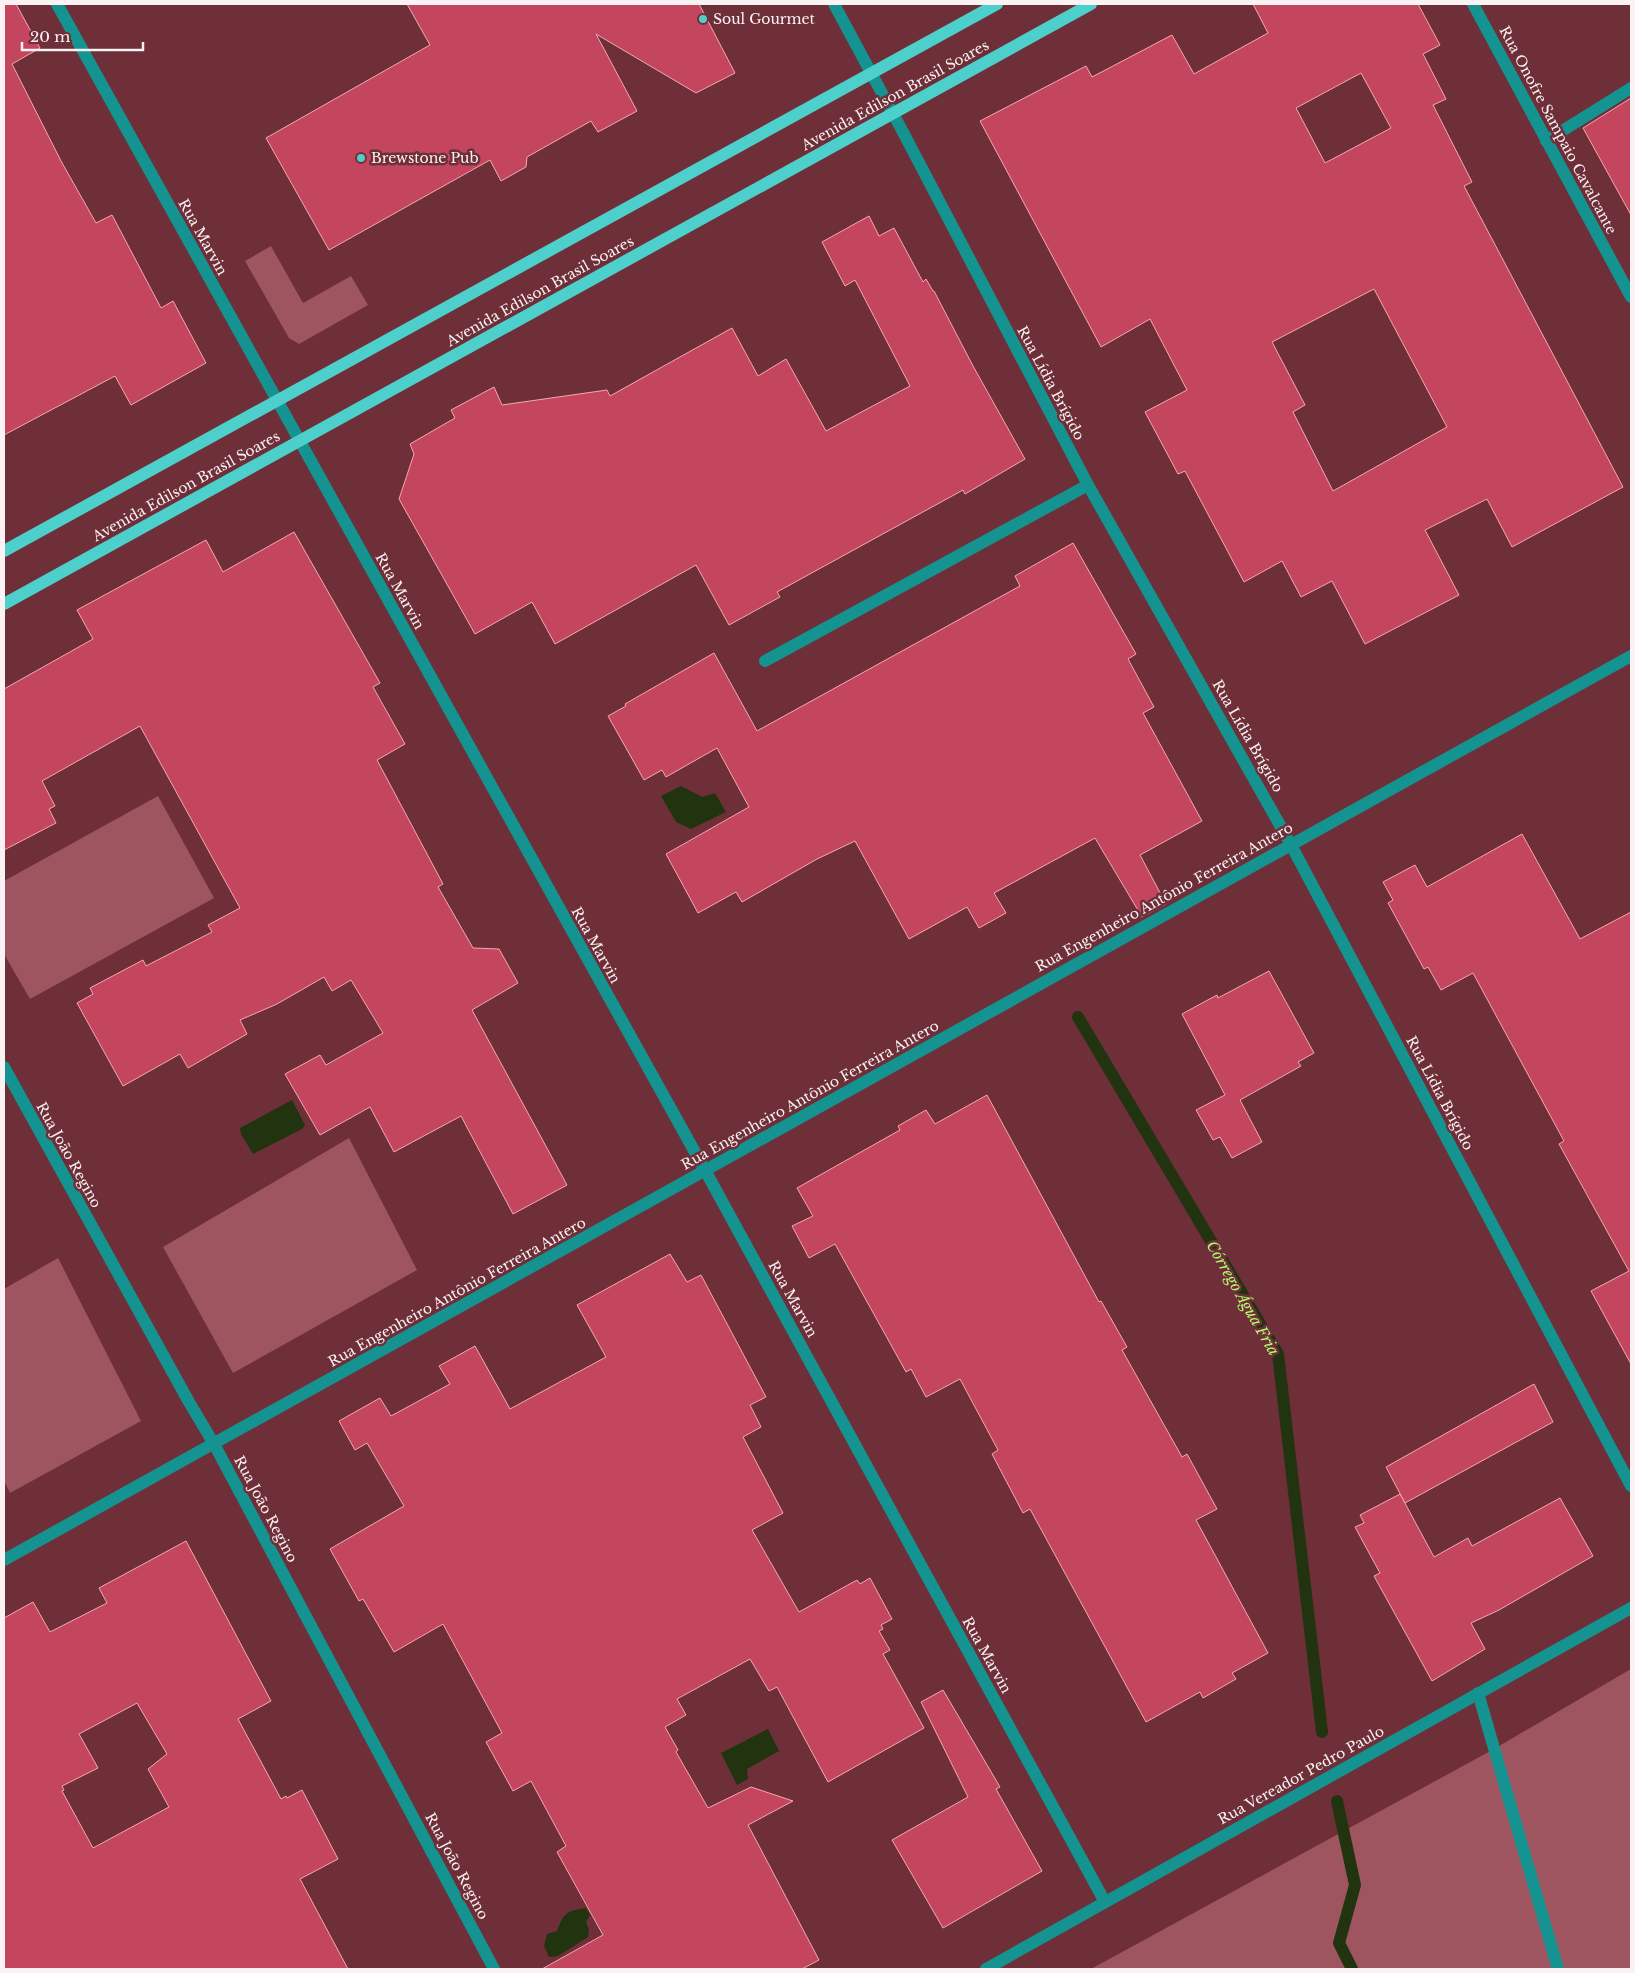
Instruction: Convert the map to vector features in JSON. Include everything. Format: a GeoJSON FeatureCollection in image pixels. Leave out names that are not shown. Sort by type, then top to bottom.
{"type":"FeatureCollection","features":[{"type":"Feature","properties":{"kind":"main road"},"geometry":{"type":"LineString","coordinates":[[4,550],[997,4]]}},
{"type":"Feature","properties":{"kind":"main road","name":"Avenida Edilson Brasil Soares"},"geometry":{"type":"LineString","coordinates":[[4,604],[1091,4]]}},
{"type":"Feature","properties":{"kind":"street","name":"Rua Marvin"},"geometry":{"type":"LineString","coordinates":[[58,4],[706,1172],[1105,1902]]}},
{"type":"Feature","properties":{"kind":"street","name":"Rua Lídia Brígido"},"geometry":{"type":"LineString","coordinates":[[834,4],[872,72],[1088,485],[1290,843],[1631,1486]]}},
{"type":"Feature","properties":{"kind":"street","name":"Rua Onofre Sampaio Cavalcante"},"geometry":{"type":"LineString","coordinates":[[1473,4],[1631,297]]}},
{"type":"Feature","properties":{"kind":"street"},"geometry":{"type":"LineString","coordinates":[[1546,141],[1631,88]]}},
{"type":"Feature","properties":{"kind":"street"},"geometry":{"type":"LineString","coordinates":[[766,661],[1088,485]]}},
{"type":"Feature","properties":{"kind":"street","name":"Rua Engenheiro Antônio Ferreira Antero"},"geometry":{"type":"LineString","coordinates":[[4,1560],[706,1172],[1290,843],[1631,656]]}},
{"type":"Feature","properties":{"kind":"street","name":"Rua João Regino"},"geometry":{"type":"LineString","coordinates":[[4,1067],[214,1444],[494,1969]]}},
{"type":"Feature","properties":{"kind":"street","name":"Rua Vereador Pedro Paulo"},"geometry":{"type":"LineString","coordinates":[[986,1969],[1631,1608]]}},
{"type":"Feature","properties":{"kind":"street"},"geometry":{"type":"LineString","coordinates":[[1478,1693],[1558,1969]]}},
{"type":"Feature","properties":{"kind":"shaded area"},"geometry":{"type":"Polygon","coordinates":[[[271,246],[303,303],[351,276],[368,305],[299,344],[289,338],[245,261],[271,246]]]}},
{"type":"Feature","properties":{"kind":"shaded area"},"geometry":{"type":"Polygon","coordinates":[[[681,786],[702,797],[715,793],[726,812],[691,829],[676,822],[661,796],[681,786]]]}},
{"type":"Feature","properties":{"kind":"shaded area"},"geometry":{"type":"Polygon","coordinates":[[[158,796],[214,898],[30,999],[4,954],[4,881],[158,796]]]}},
{"type":"Feature","properties":{"kind":"shaded area"},"geometry":{"type":"Polygon","coordinates":[[[292,1100],[305,1125],[302,1129],[253,1154],[241,1134],[240,1128],[292,1100]]]}},
{"type":"Feature","properties":{"kind":"shaded area"},"geometry":{"type":"Polygon","coordinates":[[[349,1138],[417,1270],[233,1373],[163,1247],[349,1138]]]}},
{"type":"Feature","properties":{"kind":"shaded area"},"geometry":{"type":"Polygon","coordinates":[[[58,1258],[141,1421],[10,1493],[4,1481],[4,1289],[58,1258]]]}},
{"type":"Feature","properties":{"kind":"shaded area"},"geometry":{"type":"Polygon","coordinates":[[[1631,1669],[1631,1969],[1091,1969],[1494,1749],[1631,1669]]]}},
{"type":"Feature","properties":{"kind":"shaded area"},"geometry":{"type":"Polygon","coordinates":[[[768,1729],[779,1751],[747,1769],[748,1779],[737,1785],[721,1753],[768,1729]]]}},
{"type":"Feature","properties":{"kind":"shaded area"},"geometry":{"type":"Polygon","coordinates":[[[586,1908],[590,1915],[586,1922],[589,1930],[588,1937],[558,1956],[549,1957],[544,1946],[547,1934],[557,1931],[564,1917],[570,1912],[586,1908]]]}},
{"type":"Feature","properties":{"kind":"building"},"geometry":{"type":"Polygon","coordinates":[[[4,4],[16,4],[40,48],[12,64],[61,161],[96,223],[112,215],[161,308],[173,301],[206,363],[131,405],[115,376],[4,435],[4,4]]]}},
{"type":"Feature","properties":{"kind":"building"},"geometry":{"type":"Polygon","coordinates":[[[407,4],[699,4],[735,73],[696,93],[596,34],[637,111],[598,132],[591,121],[527,157],[526,167],[501,181],[490,160],[329,250],[266,138],[430,45],[407,4]]]}},
{"type":"Feature","properties":{"kind":"building"},"geometry":{"type":"Polygon","coordinates":[[[1253,4],[1418,4],[1440,45],[1423,54],[1446,99],[1433,105],[1472,182],[1464,186],[1623,487],[1512,547],[1487,499],[1425,530],[1459,595],[1365,644],[1332,581],[1301,597],[1282,561],[1244,582],[1185,471],[1178,474],[1145,412],[1187,390],[1150,319],[1101,347],[980,121],[1086,66],[1092,77],[1172,35],[1194,74],[1268,33],[1253,4]],[[1361,73],[1296,108],[1325,163],[1391,128],[1361,73]],[[1374,289],[1272,342],[1305,405],[1293,412],[1333,491],[1447,427],[1374,289]]]}},
{"type":"Feature","properties":{"kind":"building"},"geometry":{"type":"Polygon","coordinates":[[[1631,98],[1631,215],[1583,128],[1631,98]]]}},
{"type":"Feature","properties":{"kind":"building"},"geometry":{"type":"Polygon","coordinates":[[[869,216],[879,236],[894,228],[923,282],[926,279],[934,291],[1025,459],[965,494],[963,490],[777,592],[780,597],[729,625],[696,565],[555,644],[532,602],[475,634],[399,499],[414,454],[410,444],[455,418],[451,410],[494,387],[502,405],[607,390],[610,396],[732,328],[758,376],[786,359],[826,431],[910,386],[855,280],[845,286],[822,242],[869,216]]]}},
{"type":"Feature","properties":{"kind":"building"},"geometry":{"type":"Polygon","coordinates":[[[294,532],[380,683],[373,687],[405,744],[377,760],[443,884],[438,887],[473,948],[499,949],[518,983],[472,1010],[567,1185],[513,1214],[461,1116],[394,1152],[370,1107],[320,1135],[285,1074],[320,1055],[326,1065],[383,1033],[351,980],[332,991],[324,977],[277,1004],[240,1020],[247,1034],[188,1068],[180,1054],[123,1086],[77,1003],[93,994],[90,988],[143,960],[146,966],[212,932],[208,925],[240,908],[140,726],[42,781],[55,806],[49,809],[56,823],[4,850],[4,689],[93,639],[77,610],[206,540],[223,572],[294,532]]]}},
{"type":"Feature","properties":{"kind":"building"},"geometry":{"type":"Polygon","coordinates":[[[1073,543],[1136,654],[1128,659],[1154,707],[1143,713],[1202,821],[1140,855],[1166,904],[1142,917],[1095,838],[994,893],[1006,913],[979,928],[967,907],[909,939],[855,841],[817,859],[742,902],[736,892],[698,913],[666,854],[749,807],[717,748],[666,777],[662,770],[644,780],[608,716],[626,706],[625,704],[714,653],[757,731],[1020,586],[1015,576],[1073,543]]]}},
{"type":"Feature","properties":{"kind":"building"},"geometry":{"type":"Polygon","coordinates":[[[1522,834],[1580,939],[1631,912],[1631,1364],[1591,1291],[1629,1271],[1559,1144],[1564,1141],[1473,973],[1441,990],[1428,967],[1424,969],[1388,903],[1393,900],[1383,882],[1415,865],[1427,887],[1522,834]]]}},
{"type":"Feature","properties":{"kind":"building"},"geometry":{"type":"Polygon","coordinates":[[[1269,971],[1314,1053],[1298,1062],[1301,1066],[1240,1100],[1262,1142],[1232,1158],[1220,1137],[1213,1140],[1196,1110],[1225,1095],[1182,1014],[1217,995],[1218,998],[1269,971]]]}},
{"type":"Feature","properties":{"kind":"building"},"geometry":{"type":"Polygon","coordinates":[[[987,1095],[1099,1302],[1101,1301],[1127,1347],[1122,1350],[1182,1457],[1187,1454],[1217,1509],[1196,1520],[1268,1653],[1232,1673],[1236,1679],[1203,1698],[1200,1692],[1146,1722],[1030,1509],[1023,1513],[992,1454],[998,1450],[960,1379],[926,1397],[911,1369],[906,1372],[835,1244],[809,1258],[792,1226],[813,1216],[797,1188],[900,1130],[898,1126],[926,1110],[935,1124],[987,1095]]]}},
{"type":"Feature","properties":{"kind":"building"},"geometry":{"type":"Polygon","coordinates":[[[670,1254],[687,1282],[701,1275],[766,1397],[750,1405],[761,1427],[743,1437],[783,1513],[752,1530],[799,1612],[857,1580],[860,1584],[870,1578],[892,1619],[881,1625],[883,1629],[879,1631],[890,1650],[883,1654],[924,1728],[828,1782],[777,1687],[769,1691],[750,1659],[677,1699],[686,1715],[665,1727],[678,1750],[676,1752],[708,1808],[751,1787],[793,1801],[748,1825],[819,1960],[802,1969],[542,1969],[603,1935],[557,1852],[566,1846],[531,1781],[513,1791],[486,1742],[502,1733],[443,1624],[394,1652],[363,1599],[359,1601],[330,1549],[404,1506],[367,1443],[355,1450],[339,1421],[380,1398],[391,1416],[450,1384],[439,1366],[475,1346],[510,1409],[606,1357],[577,1305],[670,1254]]]}},
{"type":"Feature","properties":{"kind":"building"},"geometry":{"type":"Polygon","coordinates":[[[1534,1384],[1553,1422],[1405,1503],[1386,1467],[1534,1384]]]}},
{"type":"Feature","properties":{"kind":"building"},"geometry":{"type":"Polygon","coordinates":[[[1400,1494],[1434,1557],[1468,1538],[1472,1546],[1560,1498],[1593,1556],[1499,1610],[1471,1623],[1485,1649],[1432,1681],[1374,1576],[1380,1573],[1355,1527],[1364,1523],[1360,1515],[1400,1494]]]}},
{"type":"Feature","properties":{"kind":"building"},"geometry":{"type":"Polygon","coordinates":[[[186,1541],[271,1701],[238,1719],[281,1799],[302,1790],[338,1859],[300,1879],[348,1969],[4,1969],[4,1618],[33,1602],[50,1632],[107,1603],[99,1588],[186,1541]],[[137,1703],[79,1734],[98,1768],[62,1786],[64,1790],[62,1791],[93,1848],[169,1807],[148,1769],[167,1754],[137,1703]]]}},
{"type":"Feature","properties":{"kind":"building"},"geometry":{"type":"Polygon","coordinates":[[[943,1690],[1000,1787],[996,1789],[1042,1871],[943,1928],[892,1840],[968,1797],[921,1702],[943,1690]]]}},
{"type":"Feature","properties":{"kind":"waterway","name":"Córrego Água Fria"},"geometry":{"type":"LineString","coordinates":[[1078,1017],[1278,1354],[1322,1732]]}},
{"type":"Feature","properties":{"kind":"waterway","name":"Córrego Água Fria"},"geometry":{"type":"LineString","coordinates":[[1337,1801],[1355,1885],[1339,1943],[1352,1969]]}},
{"type":"Feature","properties":{"kind":"place","name":"Soul Gourmet"},"geometry":{"type":"Point","coordinates":[703,19]}},
{"type":"Feature","properties":{"kind":"place","name":"Brewstone Pub"},"geometry":{"type":"Point","coordinates":[361,158]}}]}
